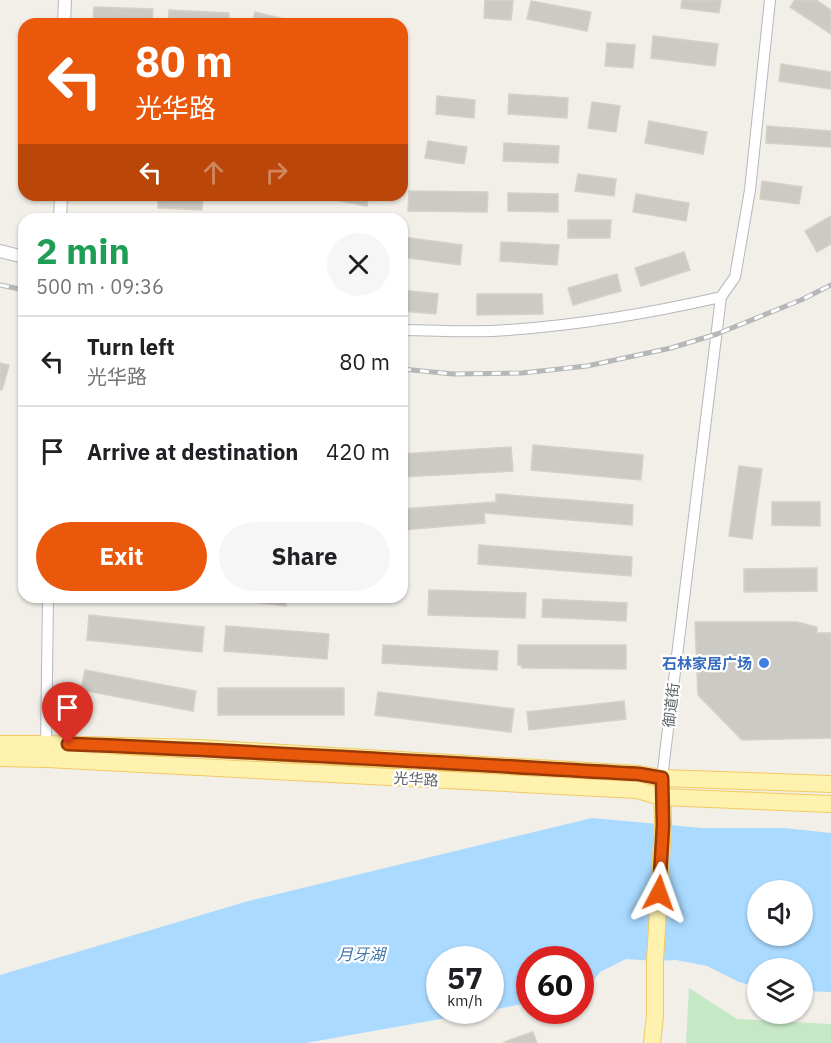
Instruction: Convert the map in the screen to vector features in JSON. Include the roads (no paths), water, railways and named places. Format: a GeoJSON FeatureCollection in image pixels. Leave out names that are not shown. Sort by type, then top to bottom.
{"type":"FeatureCollection","features":[{"type":"Feature","properties":{"kind":"main road","name":"光华路"},"geometry":{"type":"LineString","coordinates":[[0,744],[46,752],[637,790],[662,797],[831,804]]}},
{"type":"Feature","properties":{"kind":"main road","name":"光华路"},"geometry":{"type":"LineString","coordinates":[[0,758],[46,752],[210,749],[639,774],[662,778],[831,784]]}},
{"type":"Feature","properties":{"kind":"main road"},"geometry":{"type":"LineString","coordinates":[[652,1043],[663,825],[662,778]]}},
{"type":"Feature","properties":{"kind":"street"},"geometry":{"type":"LineString","coordinates":[[64,18],[65,0]]}},
{"type":"Feature","properties":{"kind":"street"},"geometry":{"type":"LineString","coordinates":[[408,330],[506,331],[594,322],[722,297],[735,277],[750,190],[770,0]]}},
{"type":"Feature","properties":{"kind":"street"},"geometry":{"type":"LineString","coordinates":[[0,251],[18,256]]}},
{"type":"Feature","properties":{"kind":"street","name":"御道街"},"geometry":{"type":"LineString","coordinates":[[662,778],[722,297]]}},
{"type":"Feature","properties":{"kind":"street"},"geometry":{"type":"LineString","coordinates":[[46,752],[48,603]]}},
{"type":"Feature","properties":{"kind":"water","name":"月牙湖"},"geometry":{"type":"Polygon","coordinates":[[[592,818],[702,828],[784,828],[831,833],[831,992],[813,991],[813,958],[747,958],[747,984],[707,966],[676,960],[626,959],[600,972],[594,980],[594,946],[516,946],[516,1005],[504,1008],[504,946],[426,946],[426,1022],[306,1043],[0,1043],[0,975],[245,902],[592,818]]]}},
{"type":"Feature","properties":{"kind":"railway"},"geometry":{"type":"LineString","coordinates":[[0,285],[18,289]]}},
{"type":"Feature","properties":{"kind":"railway"},"geometry":{"type":"LineString","coordinates":[[408,370],[453,374],[522,373],[587,366],[671,348],[717,334],[801,300],[831,285]]}},
{"type":"Feature","properties":{"kind":"place","name":"石林家居广场"},"geometry":{"type":"Point","coordinates":[764,663]}}]}
